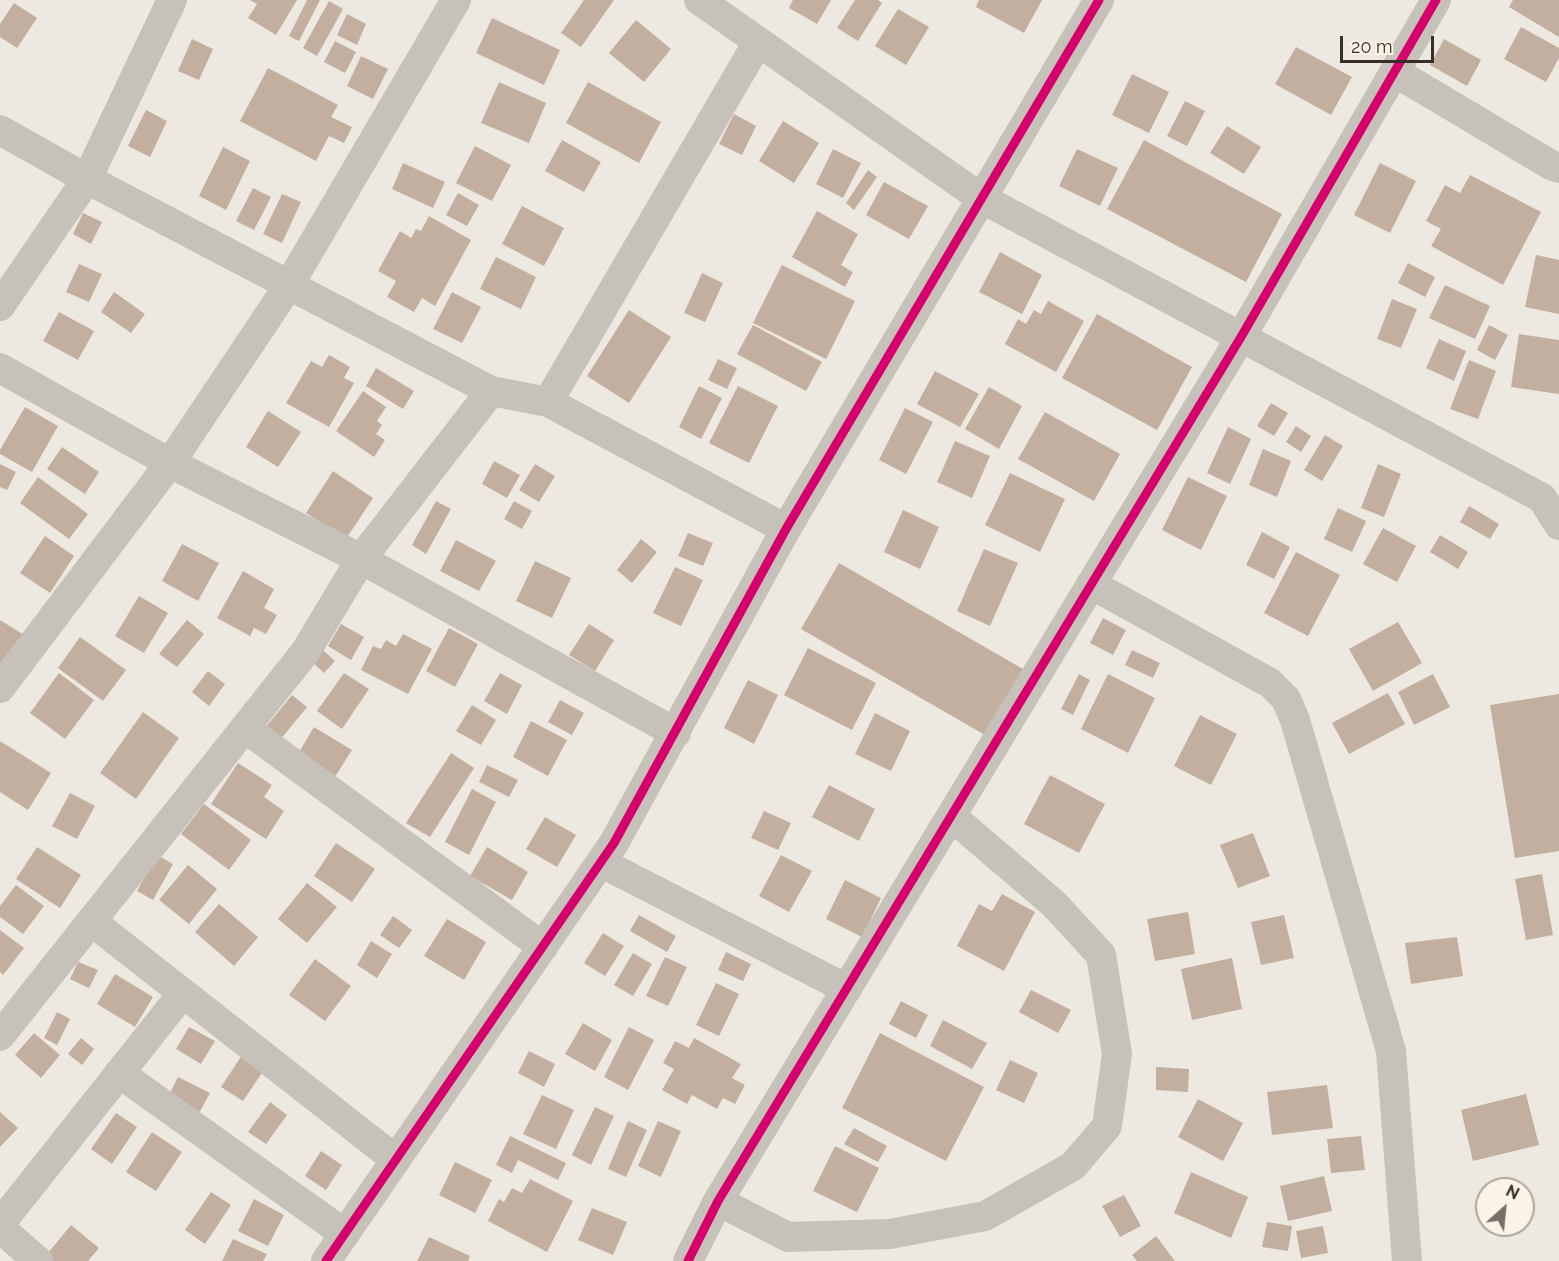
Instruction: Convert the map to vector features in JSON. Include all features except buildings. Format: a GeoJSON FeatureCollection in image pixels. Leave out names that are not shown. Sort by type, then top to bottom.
{"type":"FeatureCollection","features":[{"type":"Feature","properties":{"kind":"street"},"geometry":{"type":"LineString","coordinates":[[0,306],[87,179],[172,0]]}},
{"type":"Feature","properties":{"kind":"street"},"geometry":{"type":"LineString","coordinates":[[0,688],[170,463],[289,285],[456,0]]}},
{"type":"Feature","properties":{"kind":"street"},"geometry":{"type":"LineString","coordinates":[[699,0],[981,198],[1241,337],[1550,497],[1559,525]]}},
{"type":"Feature","properties":{"kind":"street"},"geometry":{"type":"LineString","coordinates":[[326,1261],[602,862],[676,733],[786,530],[1099,0]]}},
{"type":"Feature","properties":{"kind":"street"},"geometry":{"type":"LineString","coordinates":[[688,1261],[718,1201],[1241,337],[1436,0]]}},
{"type":"Feature","properties":{"kind":"street"},"geometry":{"type":"LineString","coordinates":[[548,402],[758,42]]}},
{"type":"Feature","properties":{"kind":"street"},"geometry":{"type":"LineString","coordinates":[[1395,72],[1559,168]]}},
{"type":"Feature","properties":{"kind":"street"},"geometry":{"type":"LineString","coordinates":[[0,130],[87,179],[491,391],[548,402],[786,530]]}},
{"type":"Feature","properties":{"kind":"street"},"geometry":{"type":"LineString","coordinates":[[0,368],[170,463],[362,559],[676,733]]}},
{"type":"Feature","properties":{"kind":"street"},"geometry":{"type":"LineString","coordinates":[[0,1036],[306,651],[362,559],[491,391]]}},
{"type":"Feature","properties":{"kind":"street"},"geometry":{"type":"LineString","coordinates":[[1091,584],[1270,683],[1286,699],[1298,732],[1392,1051],[1407,1261]]}},
{"type":"Feature","properties":{"kind":"street"},"geometry":{"type":"LineString","coordinates":[[245,728],[543,947]]}},
{"type":"Feature","properties":{"kind":"street"},"geometry":{"type":"LineString","coordinates":[[718,1201],[788,1237],[890,1234],[985,1216],[1073,1166],[1107,1126],[1117,1054],[1101,956],[1054,904],[951,816]]}},
{"type":"Feature","properties":{"kind":"street"},"geometry":{"type":"LineString","coordinates":[[602,862],[847,989]]}},
{"type":"Feature","properties":{"kind":"street"},"geometry":{"type":"LineString","coordinates":[[91,921],[396,1160]]}},
{"type":"Feature","properties":{"kind":"street"},"geometry":{"type":"LineString","coordinates":[[38,1261],[0,1226],[183,993]]}},
{"type":"Feature","properties":{"kind":"street"},"geometry":{"type":"LineString","coordinates":[[119,1073],[345,1234]]}},
{"type":"Feature","properties":{"kind":"cycle path"},"geometry":{"type":"LineString","coordinates":[[326,1261],[614,843],[786,529],[1099,0]]}},
{"type":"Feature","properties":{"kind":"cycle path"},"geometry":{"type":"LineString","coordinates":[[688,1261],[718,1201],[1241,337],[1436,0]]}}]}
